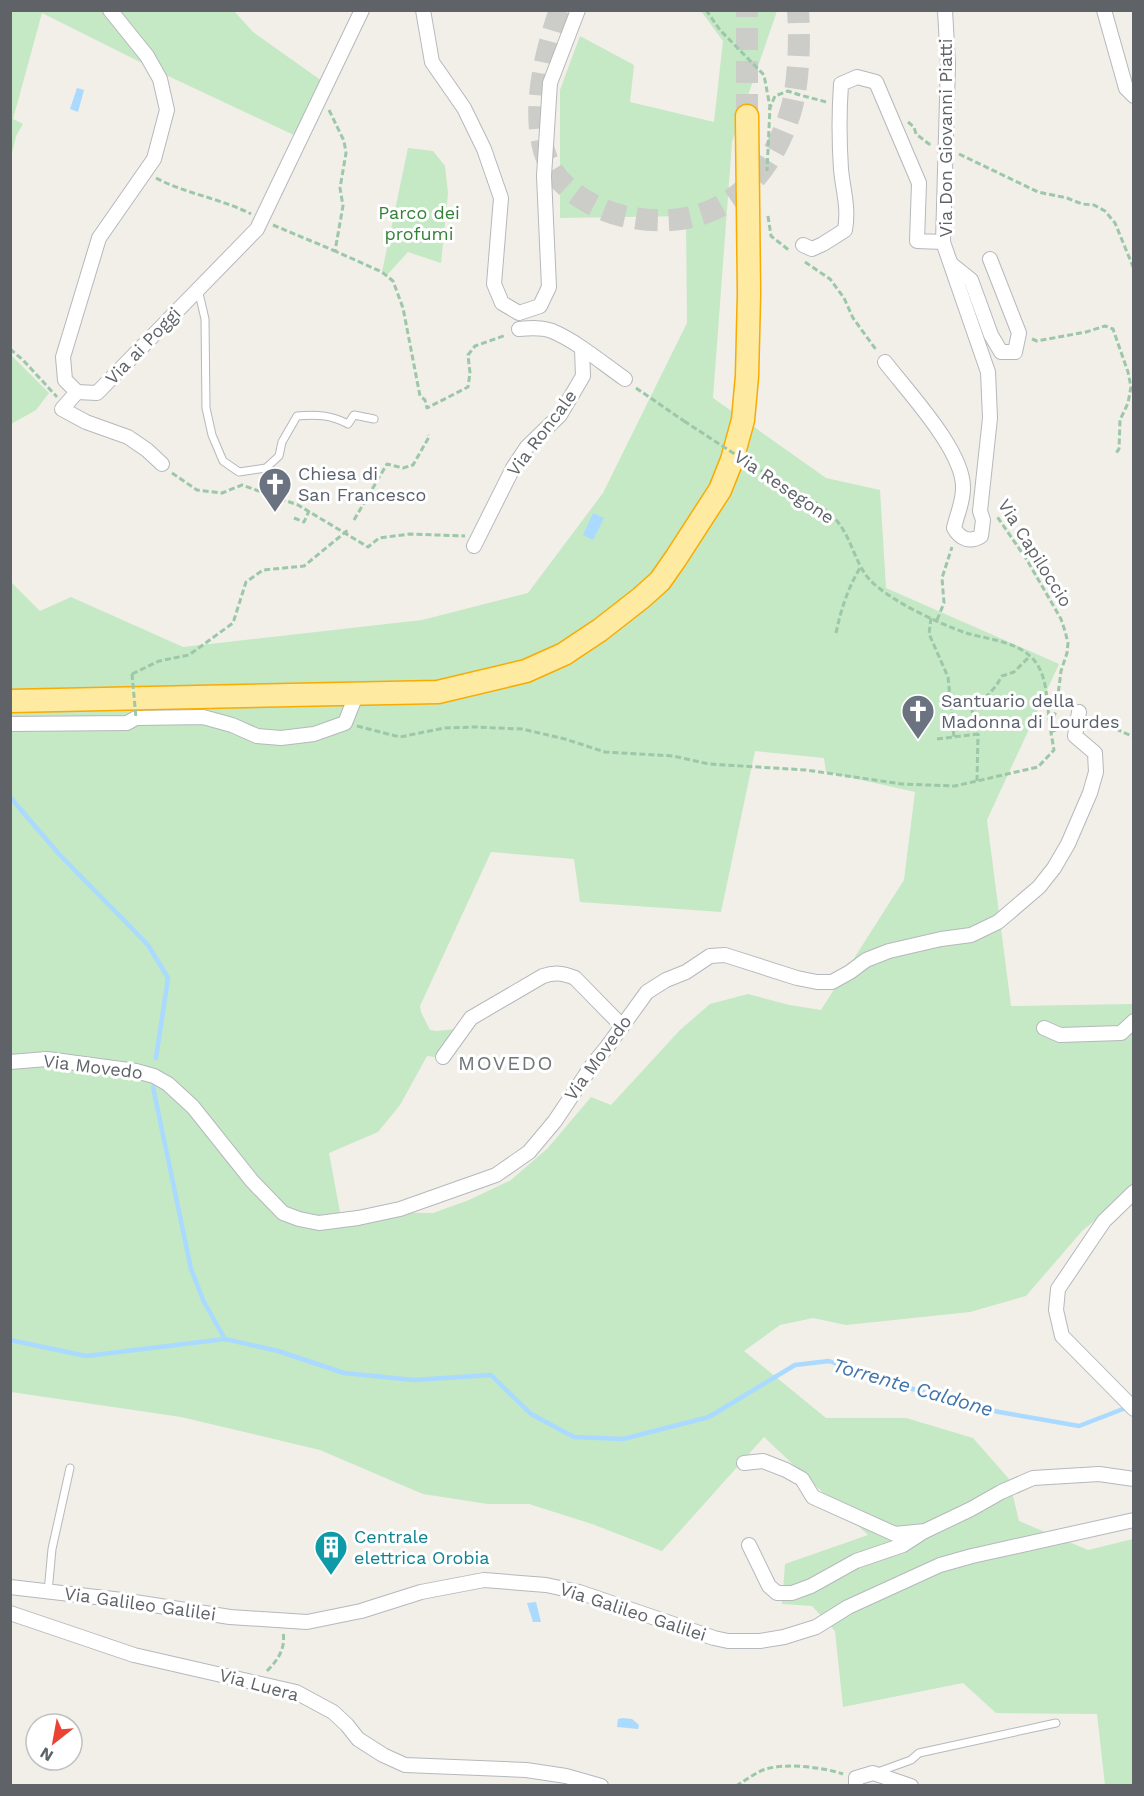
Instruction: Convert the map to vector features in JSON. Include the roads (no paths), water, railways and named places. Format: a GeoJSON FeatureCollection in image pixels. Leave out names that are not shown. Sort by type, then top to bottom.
{"type":"FeatureCollection","features":[{"type":"Feature","properties":{"kind":"highway"},"geometry":{"type":"LineString","coordinates":[[10,701],[438,692],[526,671],[564,654],[600,630],[660,581],[720,490],[732,460],[742,420],[747,376],[749,294],[747,116]]}},
{"type":"Feature","properties":{"kind":"street"},"geometry":{"type":"LineString","coordinates":[[110,10],[147,56],[160,79],[167,110],[154,159],[99,238],[96,246],[63,357],[64,380],[76,392],[62,410],[86,422],[128,437],[162,464]]}},
{"type":"Feature","properties":{"kind":"street","name":"Via ai Poggi"},"geometry":{"type":"LineString","coordinates":[[76,392],[97,393],[257,229],[362,10]]}},
{"type":"Feature","properties":{"kind":"street"},"geometry":{"type":"LineString","coordinates":[[423,10],[432,62],[464,108],[484,149],[501,198],[494,284],[502,303],[519,313],[540,306],[549,287],[544,176],[550,83],[578,10]]}},
{"type":"Feature","properties":{"kind":"street","name":"Via Don Giovanni Piatti"},"geometry":{"type":"LineString","coordinates":[[885,362],[938,429],[958,462],[964,485],[961,509],[954,528],[957,534],[966,540],[975,540],[981,536],[983,529],[982,494],[990,418],[988,372],[943,242],[948,64],[945,10]]}},
{"type":"Feature","properties":{"kind":"street"},"geometry":{"type":"LineString","coordinates":[[1104,10],[1126,88],[1134,96]]}},
{"type":"Feature","properties":{"kind":"street"},"geometry":{"type":"LineString","coordinates":[[799,250],[812,249],[844,230],[848,213],[841,172],[838,119],[841,84],[857,76],[876,82],[919,183],[917,241],[943,242]]}},
{"type":"Feature","properties":{"kind":"street","name":"Via Don Giovanni Piatti"},"geometry":{"type":"LineString","coordinates":[[951,264],[971,280],[991,335],[1001,352],[1015,352],[1019,333],[990,259]]}},
{"type":"Feature","properties":{"kind":"street"},"geometry":{"type":"LineString","coordinates":[[528,310],[525,328],[551,330],[625,379]]}},
{"type":"Feature","properties":{"kind":"street","name":"Via Roncale"},"geometry":{"type":"LineString","coordinates":[[477,542],[513,468],[527,447],[560,415],[583,376],[582,349]]}},
{"type":"Feature","properties":{"kind":"street"},"geometry":{"type":"LineString","coordinates":[[10,724],[127,723],[136,718],[203,717],[232,725],[257,736],[281,738],[314,734],[345,723],[357,693]]}},
{"type":"Feature","properties":{"kind":"street","name":"Via Movedo"},"geometry":{"type":"LineString","coordinates":[[10,1062],[47,1059],[116,1068],[154,1076],[168,1084],[193,1107],[252,1181],[283,1213],[319,1223],[400,1209],[496,1175],[529,1152],[555,1121],[592,1064],[647,992],[666,980],[687,972],[710,956],[725,955],[798,978],[832,982],[866,960],[889,951],[941,939],[971,935],[998,922],[1039,888],[1054,868],[1068,844],[1090,793],[1096,772],[1095,753],[1075,736],[1079,712]]}},
{"type":"Feature","properties":{"kind":"street"},"geometry":{"type":"LineString","coordinates":[[443,1057],[471,1018],[543,976],[553,973],[574,978],[622,1026]]}},
{"type":"Feature","properties":{"kind":"street"},"geometry":{"type":"LineString","coordinates":[[1044,1028],[1060,1035],[1121,1033],[1134,1021]]}},
{"type":"Feature","properties":{"kind":"street"},"geometry":{"type":"LineString","coordinates":[[1134,1192],[1104,1221],[1058,1289],[1056,1310],[1062,1336],[1134,1409]]}},
{"type":"Feature","properties":{"kind":"street"},"geometry":{"type":"LineString","coordinates":[[744,1463],[763,1461],[786,1470],[802,1479],[813,1497],[895,1534],[925,1531]]}},
{"type":"Feature","properties":{"kind":"street"},"geometry":{"type":"LineString","coordinates":[[749,1545],[769,1586],[777,1593],[792,1593],[811,1586],[856,1561],[903,1545],[1000,1492],[1033,1478],[1099,1474],[1134,1479]]}},
{"type":"Feature","properties":{"kind":"street","name":"Via Galileo Galilei"},"geometry":{"type":"LineString","coordinates":[[10,1587],[122,1600],[230,1617],[307,1622],[361,1611],[422,1592],[484,1580],[548,1585],[579,1592],[714,1638],[728,1641],[760,1641],[784,1637],[816,1627],[848,1607],[940,1565],[1134,1520]]}},
{"type":"Feature","properties":{"kind":"street","name":"Via Luera"},"geometry":{"type":"LineString","coordinates":[[10,1613],[134,1655],[296,1692],[321,1705],[347,1725],[358,1739],[382,1755],[405,1765],[526,1770],[566,1776],[601,1785]]}},
{"type":"Feature","properties":{"kind":"street"},"geometry":{"type":"LineString","coordinates":[[856,1782],[873,1773],[911,1785]]}},
{"type":"Feature","properties":{"kind":"lane"},"geometry":{"type":"LineString","coordinates":[[198,289],[205,320],[206,408],[212,435],[223,461],[239,472],[266,468],[279,456],[282,442],[297,416],[316,414],[348,424],[354,415],[374,419]]}},
{"type":"Feature","properties":{"kind":"lane"},"geometry":{"type":"LineString","coordinates":[[48,1592],[52,1549],[70,1468]]}},
{"type":"Feature","properties":{"kind":"lane"},"geometry":{"type":"LineString","coordinates":[[873,1773],[911,1760],[919,1753],[1056,1723]]}},
{"type":"Feature","properties":{"kind":"water"},"geometry":{"type":"Polygon","coordinates":[[[77,88],[84,90],[78,112],[70,109],[77,88]]]}},
{"type":"Feature","properties":{"kind":"water"},"geometry":{"type":"Polygon","coordinates":[[[593,513],[604,518],[593,540],[583,535],[593,513]]]}},
{"type":"Feature","properties":{"kind":"water"},"geometry":{"type":"Polygon","coordinates":[[[536,1602],[541,1622],[533,1622],[527,1603],[536,1602]]]}},
{"type":"Feature","properties":{"kind":"water"},"geometry":{"type":"Polygon","coordinates":[[[618,1719],[632,1719],[639,1725],[638,1729],[617,1727],[618,1719]]]}},
{"type":"Feature","properties":{"kind":"waterway"},"geometry":{"type":"LineString","coordinates":[[10,797],[58,853],[148,945],[168,978],[156,1058]]}},
{"type":"Feature","properties":{"kind":"waterway"},"geometry":{"type":"LineString","coordinates":[[153,1087],[191,1269],[204,1302],[225,1339]]}},
{"type":"Feature","properties":{"kind":"waterway","name":"Torrente Caldone"},"geometry":{"type":"LineString","coordinates":[[10,1340],[86,1356],[225,1339],[278,1351],[344,1373],[414,1380],[491,1375],[531,1414],[574,1437],[623,1439],[709,1417],[795,1365],[829,1361],[894,1384],[999,1412],[1079,1426],[1123,1409],[1134,1396]]}},
{"type":"Feature","properties":{"kind":"tunnel"},"geometry":{"type":"LineString","coordinates":[[560,10],[544,68],[539,109],[543,149],[550,166],[563,184],[591,204],[623,216],[654,220],[682,219],[707,212],[730,200],[750,184],[767,163],[780,139],[794,99],[798,61],[798,10]]}},
{"type":"Feature","properties":{"kind":"tunnel"},"geometry":{"type":"LineString","coordinates":[[747,10],[747,116]]}},
{"type":"Feature","properties":{"kind":"place","name":"Chiesa di San Francesco"},"geometry":{"type":"Point","coordinates":[275,513]}},
{"type":"Feature","properties":{"kind":"place","name":"Santuario della Madonna di Lourdes"},"geometry":{"type":"Point","coordinates":[918,740]}},
{"type":"Feature","properties":{"kind":"place","name":"Centrale elettrica Orobia"},"geometry":{"type":"Point","coordinates":[331,1576]}},
{"type":"Feature","properties":{"kind":"district","name":"MOVEDO"},"geometry":{"type":"Point","coordinates":[506,1063]}},
{"type":"Feature","properties":{"kind":"park label","name":"Parco dei profumi"},"geometry":{"type":"Point","coordinates":[419,223]}}]}
